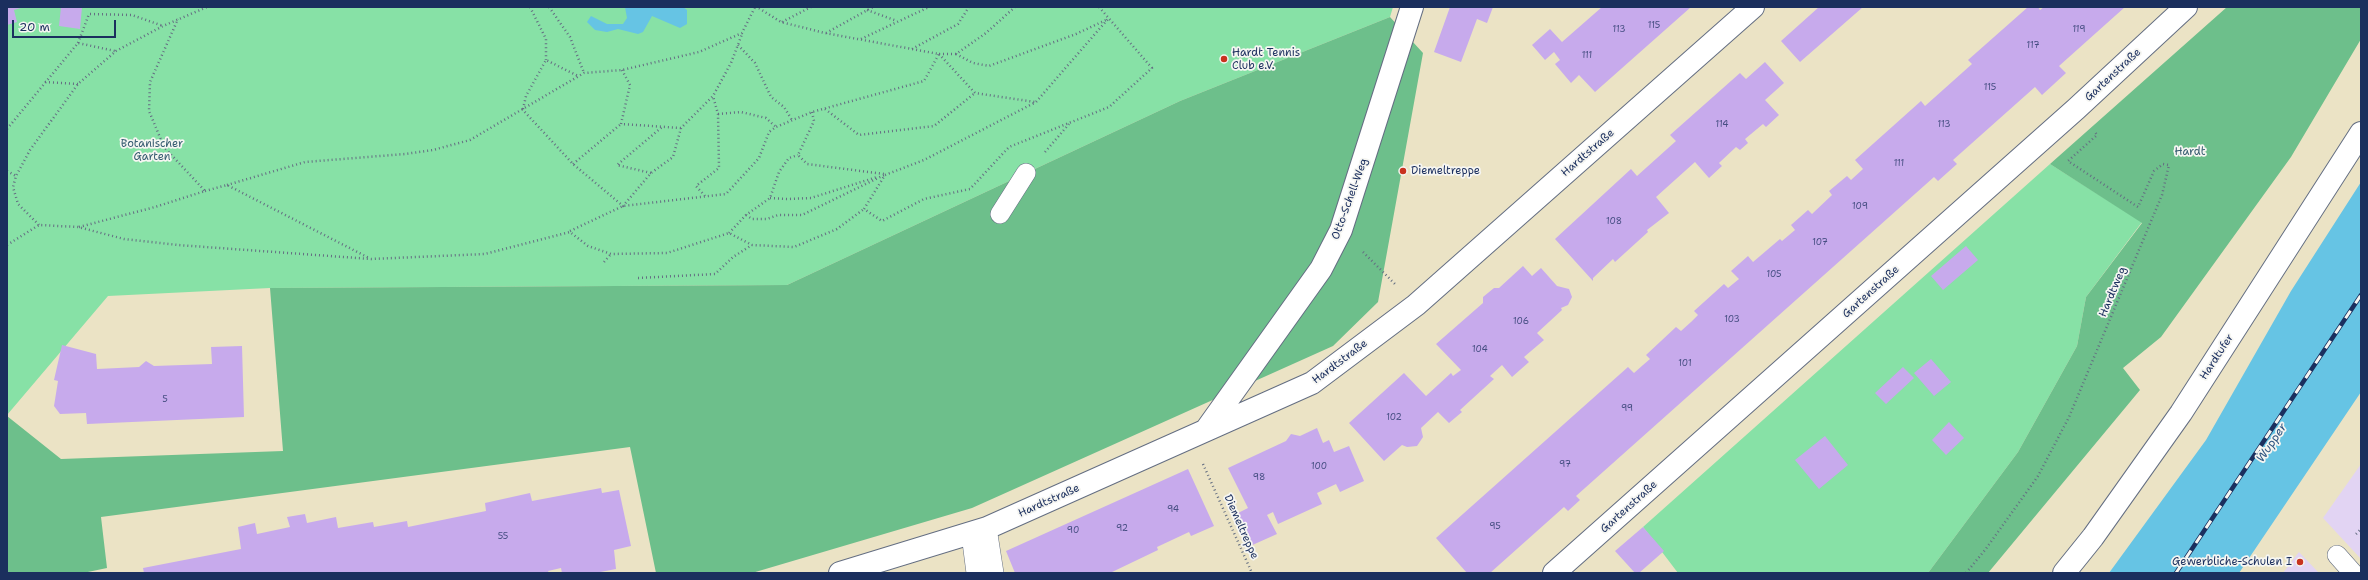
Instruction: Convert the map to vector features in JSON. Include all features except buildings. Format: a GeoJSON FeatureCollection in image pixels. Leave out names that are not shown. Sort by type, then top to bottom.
{"type":"FeatureCollection","features":[{"type":"Feature","properties":{"kind":"street","name":"Otto-Schell-Weg"},"geometry":{"type":"LineString","coordinates":[[1206,430],[1321,268],[1341,230],[1412,7]]}},
{"type":"Feature","properties":{"kind":"street","name":"Hardtstraße"},"geometry":{"type":"LineString","coordinates":[[840,573],[979,531],[1312,383],[1416,305],[1753,7]]}},
{"type":"Feature","properties":{"kind":"street","name":"Gartenstraße"},"geometry":{"type":"LineString","coordinates":[[1554,573],[2076,109],[2186,7]]}},
{"type":"Feature","properties":{"kind":"street","name":"Hardtufer"},"geometry":{"type":"LineString","coordinates":[[2064,573],[2093,537],[2181,413],[2361,134]]}},
{"type":"Feature","properties":{"kind":"lane"},"geometry":{"type":"LineString","coordinates":[[1000,214],[1026,173]]}},
{"type":"Feature","properties":{"kind":"lane"},"geometry":{"type":"LineString","coordinates":[[976,573],[979,531]]}},
{"type":"Feature","properties":{"kind":"lane"},"geometry":{"type":"LineString","coordinates":[[979,531],[994,573]]}},
{"type":"Feature","properties":{"kind":"lane"},"geometry":{"type":"LineString","coordinates":[[2337,555],[2354,573]]}},
{"type":"Feature","properties":{"kind":"path"},"geometry":{"type":"LineString","coordinates":[[39,225],[18,204],[13,187],[16,176],[30,150],[78,84],[116,51],[163,26],[207,7]]}},
{"type":"Feature","properties":{"kind":"path"},"geometry":{"type":"LineString","coordinates":[[522,109],[526,96],[546,60],[546,39],[530,7]]}},
{"type":"Feature","properties":{"kind":"path"},"geometry":{"type":"LineString","coordinates":[[549,7],[570,37],[584,72]]}},
{"type":"Feature","properties":{"kind":"path"},"geometry":{"type":"LineString","coordinates":[[623,206],[651,173],[673,157],[681,128],[713,96],[731,63],[742,33],[756,7],[781,22],[825,33],[911,50],[939,54],[956,54],[973,63],[989,66],[1076,34],[1108,19]]}},
{"type":"Feature","properties":{"kind":"path"},"geometry":{"type":"LineString","coordinates":[[781,22],[811,7]]}},
{"type":"Feature","properties":{"kind":"path"},"geometry":{"type":"LineString","coordinates":[[825,33],[873,7]]}},
{"type":"Feature","properties":{"kind":"path"},"geometry":{"type":"LineString","coordinates":[[861,40],[897,21],[930,7]]}},
{"type":"Feature","properties":{"kind":"path"},"geometry":{"type":"LineString","coordinates":[[911,50],[958,24],[968,7]]}},
{"type":"Feature","properties":{"kind":"path"},"geometry":{"type":"LineString","coordinates":[[956,54],[986,33],[1016,7]]}},
{"type":"Feature","properties":{"kind":"path"},"geometry":{"type":"LineString","coordinates":[[864,209],[882,221],[924,199],[970,189],[1009,148],[1070,124],[1110,106],[1152,68],[1099,7]]}},
{"type":"Feature","properties":{"kind":"path"},"geometry":{"type":"LineString","coordinates":[[866,10],[897,21]]}},
{"type":"Feature","properties":{"kind":"path"},"geometry":{"type":"LineString","coordinates":[[7,128],[78,43],[89,14],[132,16],[163,26]]}},
{"type":"Feature","properties":{"kind":"path"},"geometry":{"type":"LineString","coordinates":[[770,198],[811,198],[885,175],[924,160],[1036,102],[1108,19]]}},
{"type":"Feature","properties":{"kind":"path"},"geometry":{"type":"LineString","coordinates":[[178,20],[150,82],[149,111],[164,147],[205,191]]}},
{"type":"Feature","properties":{"kind":"path"},"geometry":{"type":"LineString","coordinates":[[78,227],[155,207],[305,162],[433,150],[470,140],[584,72],[622,70],[699,52],[742,33]]}},
{"type":"Feature","properties":{"kind":"path"},"geometry":{"type":"LineString","coordinates":[[78,43],[116,51]]}},
{"type":"Feature","properties":{"kind":"path"},"geometry":{"type":"LineString","coordinates":[[738,45],[755,63],[771,97],[784,106],[792,120]]}},
{"type":"Feature","properties":{"kind":"path"},"geometry":{"type":"LineString","coordinates":[[939,54],[975,93],[1036,102]]}},
{"type":"Feature","properties":{"kind":"path"},"geometry":{"type":"LineString","coordinates":[[7,245],[39,225],[78,227],[124,238],[178,246],[371,259],[485,254],[570,232],[623,206],[726,194],[759,158],[769,132],[776,127],[824,108],[924,81],[939,54]]}},
{"type":"Feature","properties":{"kind":"path"},"geometry":{"type":"LineString","coordinates":[[546,60],[578,76]]}},
{"type":"Feature","properties":{"kind":"path"},"geometry":{"type":"LineString","coordinates":[[574,164],[621,124],[630,85],[622,70]]}},
{"type":"Feature","properties":{"kind":"path"},"geometry":{"type":"LineString","coordinates":[[44,82],[78,84]]}},
{"type":"Feature","properties":{"kind":"path"},"geometry":{"type":"LineString","coordinates":[[824,108],[859,135],[934,126],[975,93]]}},
{"type":"Feature","properties":{"kind":"path"},"geometry":{"type":"LineString","coordinates":[[705,196],[696,186],[719,168],[718,114],[713,96]]}},
{"type":"Feature","properties":{"kind":"path"},"geometry":{"type":"LineString","coordinates":[[522,109],[574,164],[623,206]]}},
{"type":"Feature","properties":{"kind":"path"},"geometry":{"type":"LineString","coordinates":[[718,114],[741,112],[766,118],[776,127]]}},
{"type":"Feature","properties":{"kind":"path"},"geometry":{"type":"LineString","coordinates":[[570,232],[588,246],[612,254],[667,253],[729,233],[746,216],[770,198],[779,172],[789,158],[798,155],[814,121],[812,112]]}},
{"type":"Feature","properties":{"kind":"path"},"geometry":{"type":"LineString","coordinates":[[621,124],[681,128]]}},
{"type":"Feature","properties":{"kind":"path"},"geometry":{"type":"LineString","coordinates":[[1026,173],[1070,124]]}},
{"type":"Feature","properties":{"kind":"path"},"geometry":{"type":"LineString","coordinates":[[651,173],[616,165],[662,127]]}},
{"type":"Feature","properties":{"kind":"path","name":"Hardtweg"},"geometry":{"type":"LineString","coordinates":[[1966,573],[1985,550],[2038,476],[2069,417],[2162,195],[2169,165],[2163,164],[2154,170],[2138,207],[2068,161],[2097,135]]}},
{"type":"Feature","properties":{"kind":"path"},"geometry":{"type":"LineString","coordinates":[[798,155],[807,164],[885,175]]}},
{"type":"Feature","properties":{"kind":"path"},"geometry":{"type":"LineString","coordinates":[[7,171],[16,176]]}},
{"type":"Feature","properties":{"kind":"path"},"geometry":{"type":"LineString","coordinates":[[729,233],[752,245],[794,247],[837,229],[864,209],[885,175]]}},
{"type":"Feature","properties":{"kind":"path"},"geometry":{"type":"LineString","coordinates":[[746,216],[752,219],[767,219],[778,216],[802,216],[885,175]]}},
{"type":"Feature","properties":{"kind":"path"},"geometry":{"type":"LineString","coordinates":[[227,185],[371,259]]}},
{"type":"Feature","properties":{"kind":"path"},"geometry":{"type":"LineString","coordinates":[[1341,230],[1416,305]]}},
{"type":"Feature","properties":{"kind":"path"},"geometry":{"type":"LineString","coordinates":[[638,278],[714,274],[733,257],[752,245]]}},
{"type":"Feature","properties":{"kind":"path"},"geometry":{"type":"LineString","coordinates":[[604,262],[612,254]]}},
{"type":"Feature","properties":{"kind":"path","name":"Diemeltreppe"},"geometry":{"type":"LineString","coordinates":[[1214,488],[1252,573]]}},
{"type":"Feature","properties":{"kind":"shaded area"},"geometry":{"type":"Polygon","coordinates":[[[2361,464],[2361,559],[2323,518],[2361,464]]]}},
{"type":"Feature","properties":{"kind":"shaded area","name":"Gewerbliche-Schulen I"},"geometry":{"type":"Polygon","coordinates":[[[2299,552],[2319,573],[2283,573],[2299,552]]]}},
{"type":"Feature","properties":{"kind":"green space","name":"Botanischer Garten"},"geometry":{"type":"Polygon","coordinates":[[[7,7],[1393,7],[1390,17],[1180,101],[787,285],[270,288],[108,296],[7,415],[7,7]]]}},
{"type":"Feature","properties":{"kind":"green space","name":"Hardt"},"geometry":{"type":"Polygon","coordinates":[[[2227,7],[2361,7],[2361,39],[2291,157],[2161,337],[2123,368],[2140,390],[1988,573],[1928,573],[2018,452],[2077,346],[2086,297],[2142,223],[2050,164],[2227,7]]]}},
{"type":"Feature","properties":{"kind":"green space"},"geometry":{"type":"Polygon","coordinates":[[[1390,17],[1423,53],[1378,302],[1333,346],[972,508],[752,573],[656,573],[630,447],[101,517],[107,568],[83,573],[7,573],[7,416],[61,459],[283,451],[270,288],[787,285],[1180,101],[1390,17]]]}},
{"type":"Feature","properties":{"kind":"green space"},"geometry":{"type":"Polygon","coordinates":[[[2050,164],[2142,222],[2086,297],[2077,346],[2018,452],[1928,573],[1678,573],[1643,527],[2050,164]]]}},
{"type":"Feature","properties":{"kind":"water"},"geometry":{"type":"Polygon","coordinates":[[[625,7],[683,7],[687,10],[687,24],[680,28],[652,16],[643,32],[638,34],[618,29],[607,32],[595,30],[587,22],[591,16],[607,24],[623,24],[627,18],[625,7]]]}},
{"type":"Feature","properties":{"kind":"water","name":"Wupper"},"geometry":{"type":"Polygon","coordinates":[[[2361,182],[2361,392],[2239,573],[2109,573],[2206,440],[2291,291],[2361,182]]]}},
{"type":"Feature","properties":{"kind":"railway"},"geometry":{"type":"LineString","coordinates":[[2176,573],[2361,295]]}},
{"type":"Feature","properties":{"kind":"place","name":"Hardt Tennis Club e.V."},"geometry":{"type":"Point","coordinates":[1224,59]}},
{"type":"Feature","properties":{"kind":"place","name":"Diemeltreppe"},"geometry":{"type":"Point","coordinates":[1403,171]}},
{"type":"Feature","properties":{"kind":"place","name":"Gewerbliche-Schulen I"},"geometry":{"type":"Point","coordinates":[2300,562]}}]}
